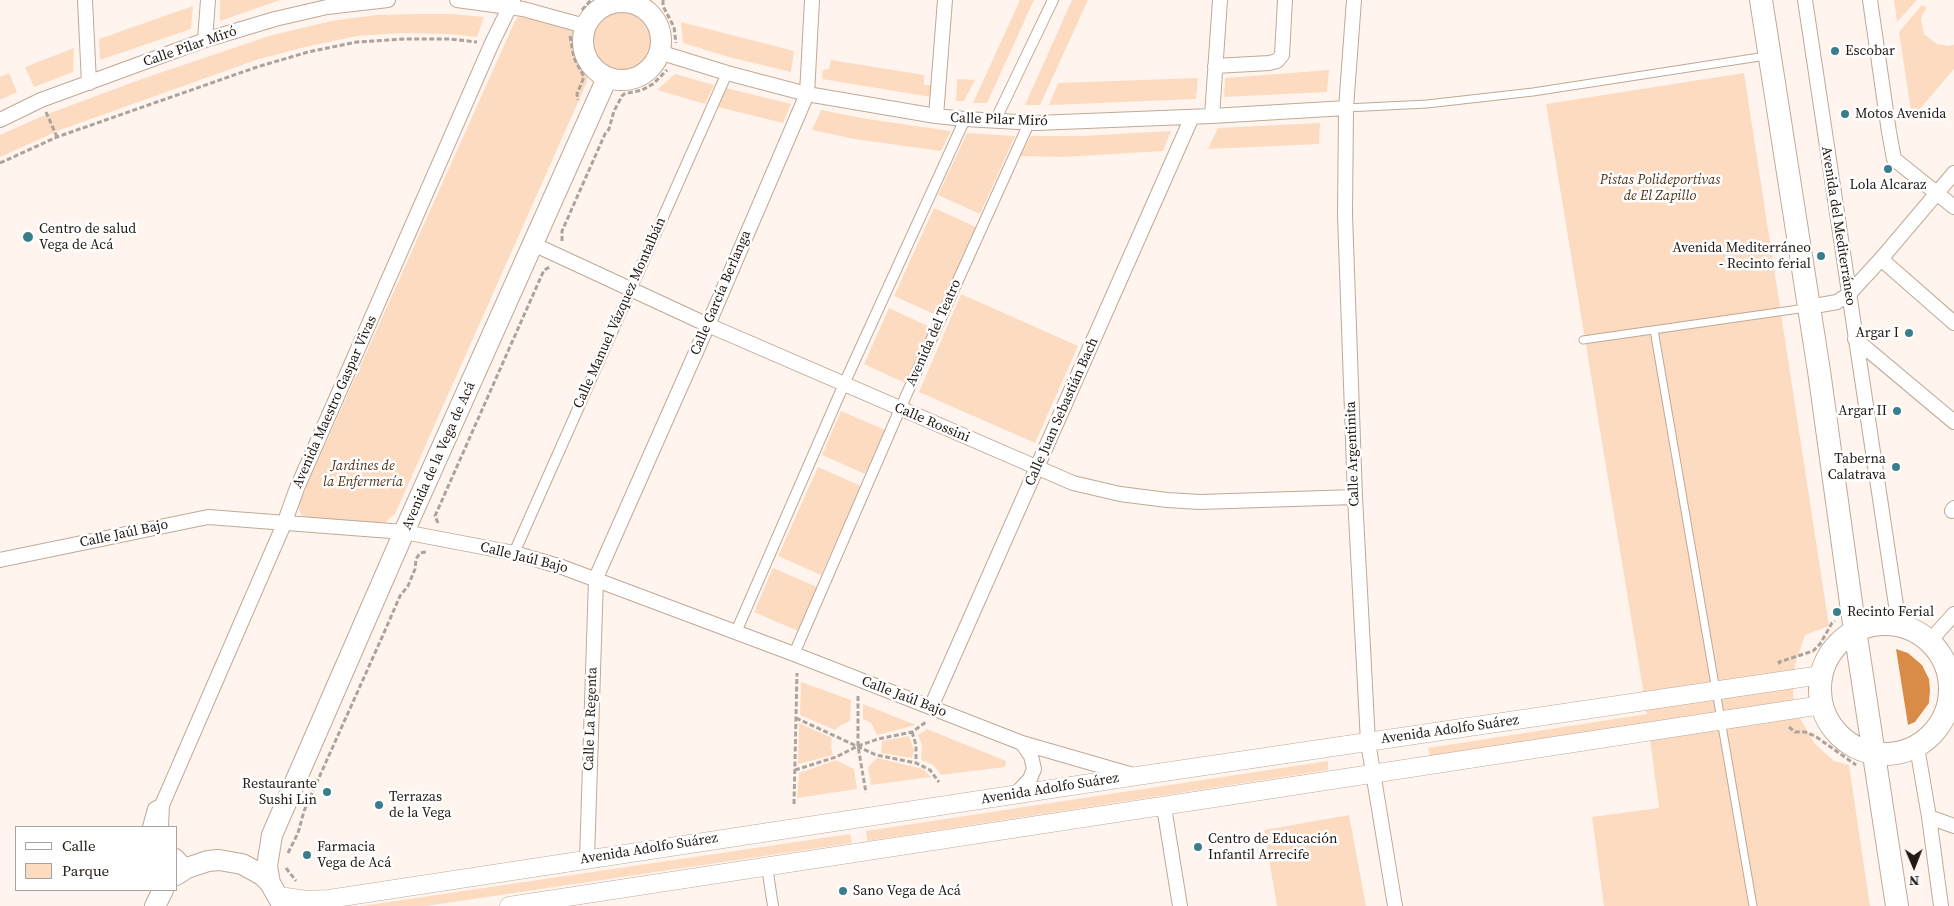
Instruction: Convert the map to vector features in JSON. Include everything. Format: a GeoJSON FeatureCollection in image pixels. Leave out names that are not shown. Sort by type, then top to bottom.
{"type":"FeatureCollection","features":[{"type":"Feature","properties":{"kind":"main road"},"geometry":{"type":"LineString","coordinates":[[1761,0],[1768,56],[1809,307],[1846,625],[1866,759],[1897,906]]}},
{"type":"Feature","properties":{"kind":"main road"},"geometry":{"type":"LineString","coordinates":[[641,2],[658,24],[669,55],[641,75],[624,80],[608,78],[597,71],[585,54],[579,23],[612,4],[641,2]]}},
{"type":"Feature","properties":{"kind":"main road","name":"Avenida de la Vega de Acá"},"geometry":{"type":"LineString","coordinates":[[277,895],[267,866],[272,836],[404,532],[608,78]]}},
{"type":"Feature","properties":{"kind":"main road"},"geometry":{"type":"LineString","coordinates":[[1846,625],[1884,623],[1918,633],[1937,643],[1949,678],[1952,705],[1943,721],[1922,749],[1866,759]]}},
{"type":"Feature","properties":{"kind":"main road"},"geometry":{"type":"LineString","coordinates":[[1846,625],[1828,657],[1821,675],[1822,705],[1830,724],[1839,736],[1866,759]]}},
{"type":"Feature","properties":{"kind":"main road","name":"Avenida de la Vega de Acá"},"geometry":{"type":"LineString","coordinates":[[230,861],[249,856],[261,848],[272,836]]}},
{"type":"Feature","properties":{"kind":"main road"},"geometry":{"type":"LineString","coordinates":[[180,866],[208,861],[230,861],[252,869],[277,895]]}},
{"type":"Feature","properties":{"kind":"street"},"geometry":{"type":"LineString","coordinates":[[85,0],[89,83]]}},
{"type":"Feature","properties":{"kind":"street"},"geometry":{"type":"LineString","coordinates":[[205,40],[208,0]]}},
{"type":"Feature","properties":{"kind":"street","name":"Calle Pilar Miró"},"geometry":{"type":"LineString","coordinates":[[0,120],[41,100],[205,40],[275,19],[327,7],[370,0],[388,0]]}},
{"type":"Feature","properties":{"kind":"street"},"geometry":{"type":"LineString","coordinates":[[457,0],[512,4],[579,23]]}},
{"type":"Feature","properties":{"kind":"street","name":"Calle García Berlanga"},"geometry":{"type":"LineString","coordinates":[[596,578],[807,94],[812,0]]}},
{"type":"Feature","properties":{"kind":"street"},"geometry":{"type":"LineString","coordinates":[[936,116],[945,0]]}},
{"type":"Feature","properties":{"kind":"street"},"geometry":{"type":"LineString","coordinates":[[995,121],[1053,0]]}},
{"type":"Feature","properties":{"kind":"street"},"geometry":{"type":"LineString","coordinates":[[1212,116],[1220,0]]}},
{"type":"Feature","properties":{"kind":"street"},"geometry":{"type":"LineString","coordinates":[[1216,66],[1277,61],[1282,55],[1285,0]]}},
{"type":"Feature","properties":{"kind":"street","name":"Calle Argentinita"},"geometry":{"type":"LineString","coordinates":[[1354,0],[1346,108],[1345,215],[1354,497],[1368,742],[1395,906]]}},
{"type":"Feature","properties":{"kind":"street","name":"Avenida del Mediterráneo"},"geometry":{"type":"LineString","coordinates":[[1805,0],[1896,605],[1899,616],[1906,628]]}},
{"type":"Feature","properties":{"kind":"street"},"geometry":{"type":"LineString","coordinates":[[1870,0],[1894,159],[1954,206]]}},
{"type":"Feature","properties":{"kind":"street","name":"Avenida Maestro Gaspar Vivas"},"geometry":{"type":"LineString","coordinates":[[161,826],[162,805],[284,524],[296,488],[492,43],[512,4]]}},
{"type":"Feature","properties":{"kind":"street","name":"Calle Pilar Miró"},"geometry":{"type":"LineString","coordinates":[[669,55],[727,73],[807,94],[936,116],[965,119],[1029,122],[1192,117],[1346,108]]}},
{"type":"Feature","properties":{"kind":"street","name":"Calle Manuel Vázquez Montalbán"},"geometry":{"type":"LineString","coordinates":[[514,553],[727,73]]}},
{"type":"Feature","properties":{"kind":"street","name":"Calle Juan Sebastián Bach"},"geometry":{"type":"LineString","coordinates":[[931,707],[1192,117]]}},
{"type":"Feature","properties":{"kind":"street"},"geometry":{"type":"LineString","coordinates":[[736,632],[844,384],[965,119]]}},
{"type":"Feature","properties":{"kind":"street","name":"Avenida del Teatro"},"geometry":{"type":"LineString","coordinates":[[794,654],[900,409],[1029,122]]}},
{"type":"Feature","properties":{"kind":"street"},"geometry":{"type":"LineString","coordinates":[[1809,307],[1837,302],[1848,294],[1881,259],[1954,173]]}},
{"type":"Feature","properties":{"kind":"street","name":"Calle Rossini"},"geometry":{"type":"LineString","coordinates":[[533,244],[900,409],[1073,483],[1120,494],[1200,502],[1354,497]]}},
{"type":"Feature","properties":{"kind":"street"},"geometry":{"type":"LineString","coordinates":[[1881,259],[1954,323]]}},
{"type":"Feature","properties":{"kind":"street"},"geometry":{"type":"LineString","coordinates":[[1855,339],[1954,422]]}},
{"type":"Feature","properties":{"kind":"street","name":"Calle Jaúl Bajo"},"geometry":{"type":"LineString","coordinates":[[0,560],[208,517],[241,518],[284,524],[404,532],[514,553],[596,578],[1022,743],[1136,776]]}},
{"type":"Feature","properties":{"kind":"street","name":"Calle La Regenta"},"geometry":{"type":"LineString","coordinates":[[586,859],[596,578]]}},
{"type":"Feature","properties":{"kind":"street"},"geometry":{"type":"LineString","coordinates":[[1937,643],[1954,614]]}},
{"type":"Feature","properties":{"kind":"street","name":"Avenida Adolfo Suárez"},"geometry":{"type":"LineString","coordinates":[[277,895],[321,900],[1136,776],[1821,675]]}},
{"type":"Feature","properties":{"kind":"street"},"geometry":{"type":"LineString","coordinates":[[509,906],[591,900],[767,867],[1822,705]]}},
{"type":"Feature","properties":{"kind":"street"},"geometry":{"type":"LineString","coordinates":[[1016,794],[1030,779],[1034,769],[1031,756],[1022,743]]}},
{"type":"Feature","properties":{"kind":"street"},"geometry":{"type":"LineString","coordinates":[[1922,749],[1941,906]]}},
{"type":"Feature","properties":{"kind":"street","name":"Avenida Maestro Gaspar Vivas"},"geometry":{"type":"LineString","coordinates":[[150,826],[155,809],[162,805]]}},
{"type":"Feature","properties":{"kind":"street"},"geometry":{"type":"LineString","coordinates":[[1164,807],[1180,906]]}},
{"type":"Feature","properties":{"kind":"street"},"geometry":{"type":"LineString","coordinates":[[1929,817],[1954,826]]}},
{"type":"Feature","properties":{"kind":"street"},"geometry":{"type":"LineString","coordinates":[[767,867],[773,906]]}},
{"type":"Feature","properties":{"kind":"lane"},"geometry":{"type":"LineString","coordinates":[[1346,108],[1427,104],[1533,92],[1768,56]]}},
{"type":"Feature","properties":{"kind":"lane"},"geometry":{"type":"LineString","coordinates":[[1583,340],[1809,307]]}},
{"type":"Feature","properties":{"kind":"lane"},"geometry":{"type":"LineString","coordinates":[[1654,330],[1723,721],[1753,906]]}},
{"type":"Feature","properties":{"kind":"path"},"geometry":{"type":"LineString","coordinates":[[579,101],[577,94],[584,77],[572,54],[570,36],[591,0]]}},
{"type":"Feature","properties":{"kind":"path"},"geometry":{"type":"LineString","coordinates":[[561,245],[562,230],[604,134],[609,129],[614,111],[622,96],[654,84],[669,55],[674,27],[663,6],[663,0]]}},
{"type":"Feature","properties":{"kind":"path"},"geometry":{"type":"LineString","coordinates":[[0,163],[57,136],[257,66],[308,52],[358,42],[405,38],[450,39],[492,43]]}},
{"type":"Feature","properties":{"kind":"path"},"geometry":{"type":"LineString","coordinates":[[41,100],[57,136]]}},
{"type":"Feature","properties":{"kind":"path"},"geometry":{"type":"LineString","coordinates":[[436,514],[544,270],[553,263]]}},
{"type":"Feature","properties":{"kind":"path"},"geometry":{"type":"LineString","coordinates":[[285,857],[298,833],[300,822],[400,596],[411,579],[416,559],[420,553],[433,552]]}},
{"type":"Feature","properties":{"kind":"path"},"geometry":{"type":"LineString","coordinates":[[1779,662],[1813,652],[1832,623],[1846,625]]}},
{"type":"Feature","properties":{"kind":"path"},"geometry":{"type":"LineString","coordinates":[[1937,643],[1954,662]]}},
{"type":"Feature","properties":{"kind":"path"},"geometry":{"type":"LineString","coordinates":[[794,804],[798,673]]}},
{"type":"Feature","properties":{"kind":"path"},"geometry":{"type":"LineString","coordinates":[[858,696],[858,746],[866,794]]}},
{"type":"Feature","properties":{"kind":"path"},"geometry":{"type":"LineString","coordinates":[[1922,749],[1941,738],[1952,705]]}},
{"type":"Feature","properties":{"kind":"path"},"geometry":{"type":"LineString","coordinates":[[796,718],[876,755],[916,763],[930,770],[939,782]]}},
{"type":"Feature","properties":{"kind":"path"},"geometry":{"type":"LineString","coordinates":[[795,770],[836,758],[858,746],[912,732],[926,722]]}},
{"type":"Feature","properties":{"kind":"path"},"geometry":{"type":"LineString","coordinates":[[1789,727],[1795,732],[1805,732],[1866,759]]}},
{"type":"Feature","properties":{"kind":"path"},"geometry":{"type":"LineString","coordinates":[[912,732],[916,745],[916,763]]}},
{"type":"Feature","properties":{"kind":"path"},"geometry":{"type":"LineString","coordinates":[[285,863],[290,875],[299,883]]}},
{"type":"Feature","properties":{"kind":"green space"},"geometry":{"type":"Polygon","coordinates":[[[220,0],[280,0],[220,21],[220,0]]]}},
{"type":"Feature","properties":{"kind":"green space"},"geometry":{"type":"Polygon","coordinates":[[[1020,0],[1034,0],[987,103],[973,103],[1020,0]]]}},
{"type":"Feature","properties":{"kind":"green space"},"geometry":{"type":"Polygon","coordinates":[[[1072,0],[1088,0],[1040,105],[1025,105],[1072,0]]]}},
{"type":"Feature","properties":{"kind":"green space"},"geometry":{"type":"Polygon","coordinates":[[[1894,0],[1917,0],[1897,22],[1894,0]]]}},
{"type":"Feature","properties":{"kind":"green space"},"geometry":{"type":"Polygon","coordinates":[[[1922,5],[1927,8],[1922,15],[1921,21],[1924,34],[1937,44],[1954,45],[1954,69],[1912,118],[1899,32],[1922,5]]]}},
{"type":"Feature","properties":{"kind":"green space"},"geometry":{"type":"Polygon","coordinates":[[[193,6],[191,29],[100,60],[99,39],[193,6]]]}},
{"type":"Feature","properties":{"kind":"green space"},"geometry":{"type":"Polygon","coordinates":[[[622,10],[638,15],[643,19],[647,24],[652,40],[647,56],[643,61],[638,65],[622,70],[606,65],[601,61],[597,56],[592,40],[597,24],[601,19],[606,15],[622,10]]]}},
{"type":"Feature","properties":{"kind":"green space"},"geometry":{"type":"Polygon","coordinates":[[[451,14],[484,17],[477,37],[401,33],[357,36],[256,60],[60,130],[0,157],[0,135],[45,115],[139,80],[269,36],[331,21],[376,15],[451,14]]]}},
{"type":"Feature","properties":{"kind":"green space","name":"Jardines de la Enfermería"},"geometry":{"type":"Polygon","coordinates":[[[518,17],[573,30],[576,53],[588,76],[587,82],[395,514],[386,522],[381,523],[306,519],[299,510],[299,503],[518,17]]]}},
{"type":"Feature","properties":{"kind":"green space"},"geometry":{"type":"Polygon","coordinates":[[[681,22],[794,51],[791,72],[729,57],[683,43],[681,22]]]}},
{"type":"Feature","properties":{"kind":"green space"},"geometry":{"type":"Polygon","coordinates":[[[74,48],[73,72],[34,87],[25,67],[74,48]]]}},
{"type":"Feature","properties":{"kind":"green space"},"geometry":{"type":"Polygon","coordinates":[[[831,60],[924,75],[924,85],[931,85],[931,97],[822,79],[823,70],[829,69],[831,60]]]}},
{"type":"Feature","properties":{"kind":"green space"},"geometry":{"type":"Polygon","coordinates":[[[1329,70],[1327,92],[1224,97],[1225,78],[1329,70]]]}},
{"type":"Feature","properties":{"kind":"green space"},"geometry":{"type":"Polygon","coordinates":[[[9,73],[17,92],[0,100],[0,77],[9,73]]]}},
{"type":"Feature","properties":{"kind":"green space","name":"Pistas Polideportivas de El Zapillo"},"geometry":{"type":"Polygon","coordinates":[[[1744,73],[1829,626],[1805,635],[1795,664],[1793,696],[1801,720],[1815,744],[1834,761],[1849,765],[1870,906],[1604,906],[1592,817],[1659,808],[1648,724],[1431,759],[1428,748],[1647,714],[1546,104],[1744,73]]]}},
{"type":"Feature","properties":{"kind":"green space"},"geometry":{"type":"Polygon","coordinates":[[[675,74],[714,85],[705,104],[657,90],[675,74]]]}},
{"type":"Feature","properties":{"kind":"green space"},"geometry":{"type":"Polygon","coordinates":[[[1198,78],[1196,99],[1049,105],[1058,83],[1198,78]]]}},
{"type":"Feature","properties":{"kind":"green space"},"geometry":{"type":"Polygon","coordinates":[[[957,79],[975,80],[964,101],[956,101],[957,79]]]}},
{"type":"Feature","properties":{"kind":"green space"},"geometry":{"type":"Polygon","coordinates":[[[726,88],[791,104],[783,123],[718,107],[726,88]]]}},
{"type":"Feature","properties":{"kind":"green space"},"geometry":{"type":"Polygon","coordinates":[[[821,110],[867,119],[951,131],[941,151],[854,139],[812,130],[821,110]]]}},
{"type":"Feature","properties":{"kind":"green space"},"geometry":{"type":"Polygon","coordinates":[[[1320,123],[1319,144],[1208,149],[1218,128],[1320,123]]]}},
{"type":"Feature","properties":{"kind":"green space"},"geometry":{"type":"Polygon","coordinates":[[[1171,131],[1163,151],[1063,157],[1020,156],[1031,136],[1082,136],[1171,131]]]}},
{"type":"Feature","properties":{"kind":"green space"},"geometry":{"type":"Polygon","coordinates":[[[967,133],[1015,136],[980,214],[938,195],[967,133]]]}},
{"type":"Feature","properties":{"kind":"green space"},"geometry":{"type":"Polygon","coordinates":[[[934,208],[976,227],[936,315],[894,296],[934,208]]]}},
{"type":"Feature","properties":{"kind":"green space"},"geometry":{"type":"Polygon","coordinates":[[[961,294],[1078,346],[1035,443],[919,392],[961,294]]]}},
{"type":"Feature","properties":{"kind":"green space"},"geometry":{"type":"Polygon","coordinates":[[[889,308],[930,327],[905,383],[864,364],[889,308]]]}},
{"type":"Feature","properties":{"kind":"green space"},"geometry":{"type":"Polygon","coordinates":[[[841,411],[885,430],[865,474],[822,455],[841,411]]]}},
{"type":"Feature","properties":{"kind":"green space"},"geometry":{"type":"Polygon","coordinates":[[[818,467],[861,486],[821,575],[778,556],[818,467]]]}},
{"type":"Feature","properties":{"kind":"green space"},"geometry":{"type":"Polygon","coordinates":[[[773,568],[817,587],[798,631],[754,612],[773,568]]]}},
{"type":"Feature","properties":{"kind":"green space"},"geometry":{"type":"Polygon","coordinates":[[[801,682],[851,700],[850,721],[835,730],[800,715],[801,682]]]}},
{"type":"Feature","properties":{"kind":"green space"},"geometry":{"type":"Polygon","coordinates":[[[863,704],[916,725],[877,735],[871,723],[863,719],[863,704]]]}},
{"type":"Feature","properties":{"kind":"green space"},"geometry":{"type":"Polygon","coordinates":[[[799,723],[832,738],[831,747],[833,755],[798,764],[799,723]]]}},
{"type":"Feature","properties":{"kind":"green space"},"geometry":{"type":"Polygon","coordinates":[[[927,729],[1006,761],[1005,767],[941,775],[933,765],[921,760],[922,746],[918,735],[927,729]]]}},
{"type":"Feature","properties":{"kind":"green space"},"geometry":{"type":"Polygon","coordinates":[[[909,736],[914,750],[912,758],[881,753],[882,741],[909,736]]]}},
{"type":"Feature","properties":{"kind":"green space"},"geometry":{"type":"Polygon","coordinates":[[[877,758],[923,769],[931,777],[871,785],[868,767],[877,758]]]}},
{"type":"Feature","properties":{"kind":"green space"},"geometry":{"type":"Polygon","coordinates":[[[836,760],[854,769],[857,789],[797,798],[799,773],[836,760]]]}},
{"type":"Feature","properties":{"kind":"green space"},"geometry":{"type":"Polygon","coordinates":[[[1328,761],[1328,770],[867,841],[866,831],[1328,761]]]}},
{"type":"Feature","properties":{"kind":"green space"},"geometry":{"type":"Polygon","coordinates":[[[1349,815],[1366,906],[1277,906],[1264,830],[1349,815]]]}},
{"type":"Feature","properties":{"kind":"green space"},"geometry":{"type":"Polygon","coordinates":[[[850,834],[852,843],[426,906],[362,906],[850,834]]]}},
{"type":"Feature","properties":{"kind":"shaded area"},"geometry":{"type":"Polygon","coordinates":[[[1896,649],[1908,653],[1922,665],[1929,679],[1929,703],[1915,722],[1908,725],[1896,649]]]}},
{"type":"Feature","properties":{"kind":"place","name":"Escobar"},"geometry":{"type":"Point","coordinates":[1835,51]}},
{"type":"Feature","properties":{"kind":"place","name":"Motos Avenida"},"geometry":{"type":"Point","coordinates":[1845,114]}},
{"type":"Feature","properties":{"kind":"place","name":"Lola Alcaraz"},"geometry":{"type":"Point","coordinates":[1888,169]}},
{"type":"Feature","properties":{"kind":"place","name":"Centro de salud Vega de Acá"},"geometry":{"type":"Point","coordinates":[28,237]}},
{"type":"Feature","properties":{"kind":"place","name":"Avenida Mediterráneo - Recinto ferial"},"geometry":{"type":"Point","coordinates":[1821,256]}},
{"type":"Feature","properties":{"kind":"place","name":"Argar I"},"geometry":{"type":"Point","coordinates":[1909,333]}},
{"type":"Feature","properties":{"kind":"place","name":"Argar II"},"geometry":{"type":"Point","coordinates":[1897,411]}},
{"type":"Feature","properties":{"kind":"place","name":"Taberna Calatrava"},"geometry":{"type":"Point","coordinates":[1896,467]}},
{"type":"Feature","properties":{"kind":"place","name":"Recinto Ferial"},"geometry":{"type":"Point","coordinates":[1837,612]}},
{"type":"Feature","properties":{"kind":"place","name":"Restaurante Sushi Lin"},"geometry":{"type":"Point","coordinates":[327,792]}},
{"type":"Feature","properties":{"kind":"place","name":"Terrazas de la Vega"},"geometry":{"type":"Point","coordinates":[379,805]}},
{"type":"Feature","properties":{"kind":"place","name":"Centro de Educación Infantil Arrecife"},"geometry":{"type":"Point","coordinates":[1198,847]}},
{"type":"Feature","properties":{"kind":"place","name":"Farmacia Vega de Acá"},"geometry":{"type":"Point","coordinates":[307,855]}},
{"type":"Feature","properties":{"kind":"place","name":"Sano Vega de Acá"},"geometry":{"type":"Point","coordinates":[843,891]}}]}
